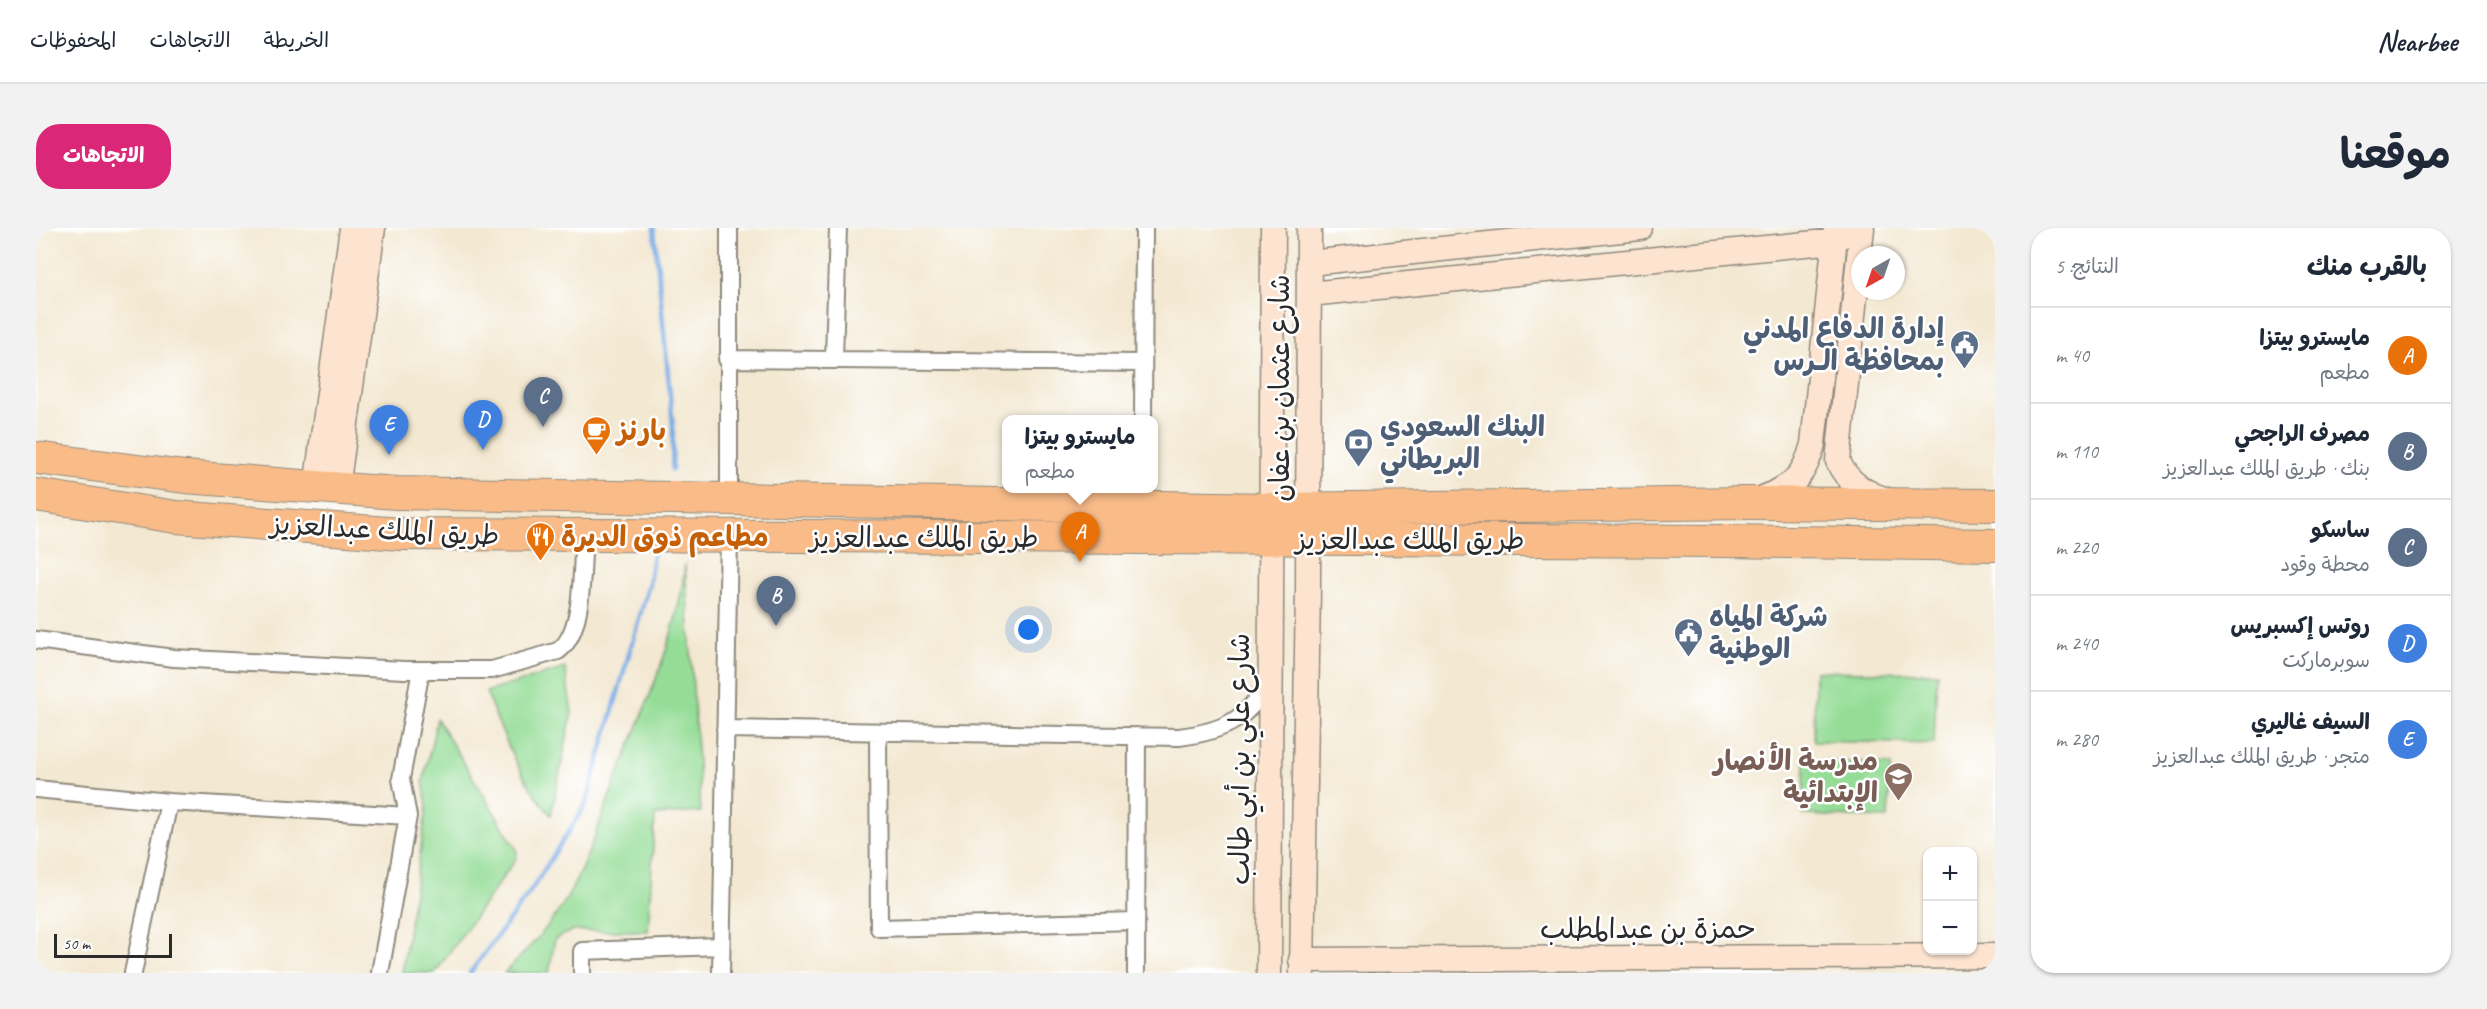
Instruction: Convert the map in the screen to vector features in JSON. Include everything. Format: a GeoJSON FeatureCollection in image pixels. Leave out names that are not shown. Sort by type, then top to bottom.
{"type":"FeatureCollection","features":[{"type":"Feature","properties":{"kind":"highway","name":"طريق الملك عبدالعزيز"},"geometry":{"type":"LineString","coordinates":[[36,458],[185,477],[408,493],[729,499],[1143,498],[1270,531]]}},
{"type":"Feature","properties":{"kind":"highway","name":"طريق الملك عبدالعزيز"},"geometry":{"type":"LineString","coordinates":[[36,495],[176,517],[401,534],[729,536],[1270,531],[1995,545]]}},
{"type":"Feature","properties":{"kind":"highway","name":"طريق الملك عبدالعزيز"},"geometry":{"type":"LineString","coordinates":[[1308,532],[1749,503],[1995,505]]}},
{"type":"Feature","properties":{"kind":"street"},"geometry":{"type":"LineString","coordinates":[[327,488],[352,228]]}},
{"type":"Feature","properties":{"kind":"street"},"geometry":{"type":"LineString","coordinates":[[327,488],[373,228]]}},
{"type":"Feature","properties":{"kind":"street"},"geometry":{"type":"LineString","coordinates":[[729,228],[727,359],[729,499]]}},
{"type":"Feature","properties":{"kind":"street"},"geometry":{"type":"LineString","coordinates":[[834,358],[838,228]]}},
{"type":"Feature","properties":{"kind":"street"},"geometry":{"type":"LineString","coordinates":[[1143,415],[1144,228]]}},
{"type":"Feature","properties":{"kind":"street","name":"شارع عثمان بن عفان"},"geometry":{"type":"LineString","coordinates":[[1270,531],[1273,228]]}},
{"type":"Feature","properties":{"kind":"street","name":"شارع عثمان بن عفان"},"geometry":{"type":"LineString","coordinates":[[1308,532],[1309,228]]}},
{"type":"Feature","properties":{"kind":"street"},"geometry":{"type":"LineString","coordinates":[[1309,263],[1640,228]]}},
{"type":"Feature","properties":{"kind":"street"},"geometry":{"type":"LineString","coordinates":[[1862,228],[1838,461],[1843,473],[1852,482],[1882,499],[1899,503]]}},
{"type":"Feature","properties":{"kind":"street"},"geometry":{"type":"LineString","coordinates":[[1309,294],[1840,232],[1814,444],[1808,466],[1796,480],[1777,493],[1749,503]]}},
{"type":"Feature","properties":{"kind":"street"},"geometry":{"type":"LineString","coordinates":[[727,359],[834,358],[1143,363]]}},
{"type":"Feature","properties":{"kind":"street","name":"شارع علي بن أبي طالب"},"geometry":{"type":"LineString","coordinates":[[1269,973],[1270,531]]}},
{"type":"Feature","properties":{"kind":"street"},"geometry":{"type":"LineString","coordinates":[[1301,967],[1308,532]]}},
{"type":"Feature","properties":{"kind":"street"},"geometry":{"type":"LineString","coordinates":[[36,640],[174,658],[421,670],[492,670],[558,651],[567,645],[576,626],[584,535]]}},
{"type":"Feature","properties":{"kind":"street"},"geometry":{"type":"LineString","coordinates":[[721,973],[729,536]]}},
{"type":"Feature","properties":{"kind":"street"},"geometry":{"type":"LineString","coordinates":[[380,973],[408,816],[401,779],[421,670]]}},
{"type":"Feature","properties":{"kind":"street"},"geometry":{"type":"LineString","coordinates":[[725,729],[1179,737],[1225,727],[1257,702],[1269,681]]}},
{"type":"Feature","properties":{"kind":"street"},"geometry":{"type":"LineString","coordinates":[[878,732],[879,928],[1136,921]]}},
{"type":"Feature","properties":{"kind":"street"},"geometry":{"type":"LineString","coordinates":[[1136,973],[1137,736]]}},
{"type":"Feature","properties":{"kind":"street"},"geometry":{"type":"LineString","coordinates":[[36,789],[169,802],[408,816]]}},
{"type":"Feature","properties":{"kind":"street"},"geometry":{"type":"LineString","coordinates":[[133,973],[169,802]]}},
{"type":"Feature","properties":{"kind":"street"},"geometry":{"type":"LineString","coordinates":[[582,973],[582,951],[720,946]]}},
{"type":"Feature","properties":{"kind":"street","name":"حمزة بن عبدالمطلب"},"geometry":{"type":"LineString","coordinates":[[1301,967],[1995,956]]}},
{"type":"Feature","properties":{"kind":"green space"},"geometry":{"type":"Polygon","coordinates":[[[685,563],[701,812],[655,815],[648,931],[571,931],[555,939],[549,973],[504,973],[547,927],[568,896],[581,870],[657,677],[682,590],[685,563]]]}},
{"type":"Feature","properties":{"kind":"green space"},"geometry":{"type":"Polygon","coordinates":[[[565,668],[572,713],[551,815],[521,772],[486,692],[565,668]]]}},
{"type":"Feature","properties":{"kind":"green space"},"geometry":{"type":"Polygon","coordinates":[[[1815,671],[1937,673],[1934,744],[1814,741],[1815,671]]]}},
{"type":"Feature","properties":{"kind":"green space"},"geometry":{"type":"Polygon","coordinates":[[[437,719],[517,850],[516,859],[435,973],[402,973],[427,806],[423,782],[437,719]]]}},
{"type":"Feature","properties":{"kind":"green space"},"geometry":{"type":"Polygon","coordinates":[[[1805,760],[1891,765],[1888,818],[1803,815],[1805,760]]]}},
{"type":"Feature","properties":{"kind":"waterway"},"geometry":{"type":"LineString","coordinates":[[654,228],[673,426],[672,470]]}},
{"type":"Feature","properties":{"kind":"waterway"},"geometry":{"type":"LineString","coordinates":[[470,973],[532,889],[586,804],[649,584],[653,555]]}},
{"type":"Feature","properties":{"kind":"place","name":"إدارة الدفاع المدني بمحافظة الـرس"},"geometry":{"type":"Point","coordinates":[1965,370]}},
{"type":"Feature","properties":{"kind":"place","name":"ساسكو"},"geometry":{"type":"Point","coordinates":[543,427]}},
{"type":"Feature","properties":{"kind":"place","name":"روتس إكسبريس"},"geometry":{"type":"Point","coordinates":[483,450]}},
{"type":"Feature","properties":{"kind":"place","name":"السيف غاليري"},"geometry":{"type":"Point","coordinates":[389,455]}},
{"type":"Feature","properties":{"kind":"place","name":"بارنز"},"geometry":{"type":"Point","coordinates":[596,456]}},
{"type":"Feature","properties":{"kind":"place","name":"البنك السعودي البريطاني"},"geometry":{"type":"Point","coordinates":[1359,468]}},
{"type":"Feature","properties":{"kind":"place","name":"مطاعم ذوق الديرة"},"geometry":{"type":"Point","coordinates":[540,562]}},
{"type":"Feature","properties":{"kind":"place","name":"مايسترو بيتزا"},"geometry":{"type":"Point","coordinates":[1080,562]}},
{"type":"Feature","properties":{"kind":"place","name":"مصرف الراجحي"},"geometry":{"type":"Point","coordinates":[776,626]}},
{"type":"Feature","properties":{"kind":"place","name":"شركة المياه الوطنية"},"geometry":{"type":"Point","coordinates":[1688,658]}},
{"type":"Feature","properties":{"kind":"place","name":"مدرسة الأنصار الإبتدائية"},"geometry":{"type":"Point","coordinates":[1899,802]}}]}
